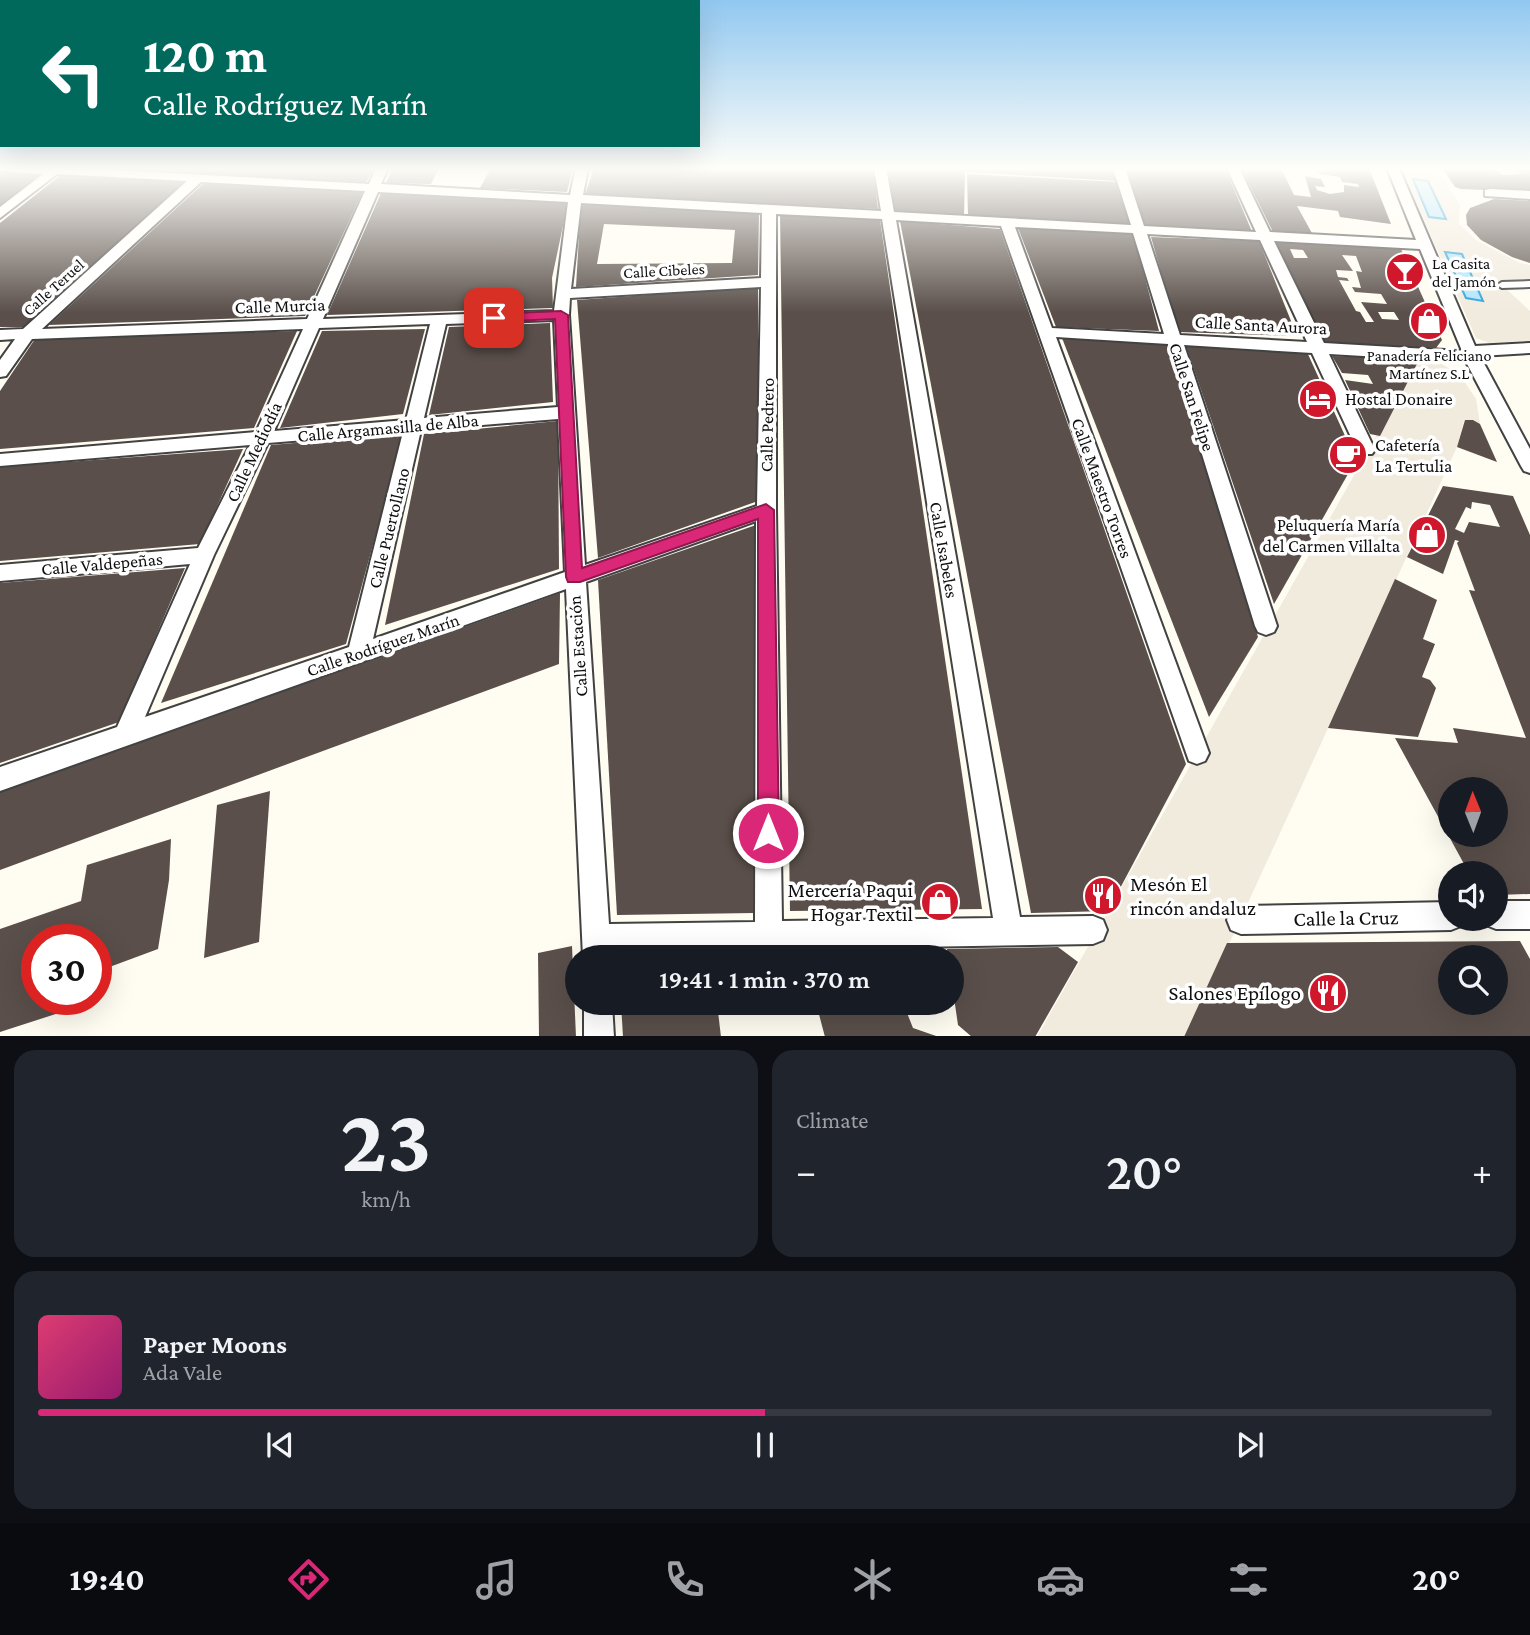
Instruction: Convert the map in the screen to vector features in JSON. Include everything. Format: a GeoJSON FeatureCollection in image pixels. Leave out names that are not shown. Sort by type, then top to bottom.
{"type":"FeatureCollection","features":[{"type":"Feature","properties":{"kind":"street","name":"Calle Teruel"},"geometry":{"type":"LineString","coordinates":[[0,372],[27,334],[156,216]]}},
{"type":"Feature","properties":{"kind":"street","name":"Calle Mediodía"},"geometry":{"type":"LineString","coordinates":[[125,736],[204,555],[262,438],[361,216]]}},
{"type":"Feature","properties":{"kind":"street","name":"Calle Estación"},"geometry":{"type":"LineString","coordinates":[[573,216],[561,315],[597,945]]}},
{"type":"Feature","properties":{"kind":"street","name":"Calle Pedrero"},"geometry":{"type":"LineString","coordinates":[[769,216],[766,510],[769,936]]}},
{"type":"Feature","properties":{"kind":"street","name":"Calle Isabeles"},"geometry":{"type":"LineString","coordinates":[[887,216],[1009,931]]}},
{"type":"Feature","properties":{"kind":"street"},"geometry":{"type":"LineString","coordinates":[[893,216],[1424,245]]}},
{"type":"Feature","properties":{"kind":"street","name":"Calle San Felipe"},"geometry":{"type":"LineString","coordinates":[[1136,216],[1266,626]]}},
{"type":"Feature","properties":{"kind":"street"},"geometry":{"type":"LineString","coordinates":[[1256,216],[1366,450]]}},
{"type":"Feature","properties":{"kind":"street"},"geometry":{"type":"LineString","coordinates":[[1412,216],[1471,354],[1530,466]]}},
{"type":"Feature","properties":{"kind":"street","name":"Calle Maestro Torres"},"geometry":{"type":"LineString","coordinates":[[1007,223],[1197,753]]}},
{"type":"Feature","properties":{"kind":"street","name":"Calle Cibeles"},"geometry":{"type":"LineString","coordinates":[[562,294],[769,282]]}},
{"type":"Feature","properties":{"kind":"street"},"geometry":{"type":"LineString","coordinates":[[1502,285],[1530,284]]}},
{"type":"Feature","properties":{"kind":"street","name":"Calle Murcia"},"geometry":{"type":"LineString","coordinates":[[0,335],[561,315]]}},
{"type":"Feature","properties":{"kind":"street","name":"Calle Puertollano"},"geometry":{"type":"LineString","coordinates":[[358,654],[439,320]]}},
{"type":"Feature","properties":{"kind":"street","name":"Calle Santa Aurora"},"geometry":{"type":"LineString","coordinates":[[1047,332],[1471,354],[1530,348]]}},
{"type":"Feature","properties":{"kind":"street","name":"Calle Argamasilla de Alba"},"geometry":{"type":"LineString","coordinates":[[0,460],[567,412]]}},
{"type":"Feature","properties":{"kind":"street","name":"Calle Rodríguez Marín"},"geometry":{"type":"LineString","coordinates":[[0,779],[766,510]]}},
{"type":"Feature","properties":{"kind":"street","name":"Calle Valdepeñas"},"geometry":{"type":"LineString","coordinates":[[0,573],[204,555]]}},
{"type":"Feature","properties":{"kind":"street"},"geometry":{"type":"LineString","coordinates":[[1508,915],[1530,915]]}},
{"type":"Feature","properties":{"kind":"street","name":"Calle la Cruz"},"geometry":{"type":"LineString","coordinates":[[1241,920],[1438,916]]}},
{"type":"Feature","properties":{"kind":"street"},"geometry":{"type":"LineString","coordinates":[[640,945],[769,936],[1093,930]]}},
{"type":"Feature","properties":{"kind":"street"},"geometry":{"type":"LineString","coordinates":[[598,1015],[599,1036]]}},
{"type":"Feature","properties":{"kind":"shaded area"},"geometry":{"type":"Polygon","coordinates":[[[1422,216],[1459,216],[1459,224],[1476,240],[1520,263],[1530,265],[1530,284],[1503,286],[1530,311],[1530,341],[1489,343],[1476,338],[1422,216]]]}},
{"type":"Feature","properties":{"kind":"shaded area"},"geometry":{"type":"Polygon","coordinates":[[[1413,357],[1437,361],[1460,375],[1476,399],[1480,424],[1473,420],[1464,420],[1457,447],[1187,1036],[1038,1036],[1418,362],[1413,357]]]}},
{"type":"Feature","properties":{"kind":"water"},"geometry":{"type":"Polygon","coordinates":[[[1445,252],[1462,254],[1483,301],[1466,298],[1445,252]]]}},
{"type":"Feature","properties":{"kind":"building"},"geometry":{"type":"Polygon","coordinates":[[[8,216],[147,216],[26,327],[0,327],[0,223],[8,216]]]}},
{"type":"Feature","properties":{"kind":"building"},"geometry":{"type":"Polygon","coordinates":[[[168,216],[351,216],[305,316],[49,325],[168,216]]]}},
{"type":"Feature","properties":{"kind":"building"},"geometry":{"type":"Polygon","coordinates":[[[371,216],[565,216],[552,278],[553,308],[327,315],[371,216]]]}},
{"type":"Feature","properties":{"kind":"building"},"geometry":{"type":"Polygon","coordinates":[[[580,216],[759,216],[758,275],[576,287],[580,216]],[[604,224],[597,264],[732,263],[735,230],[604,224]]]}},
{"type":"Feature","properties":{"kind":"building"},"geometry":{"type":"Polygon","coordinates":[[[780,216],[880,220],[982,909],[790,911],[780,216]]]}},
{"type":"Feature","properties":{"kind":"building"},"geometry":{"type":"Polygon","coordinates":[[[1130,216],[1133,226],[968,217],[1130,216]]]}},
{"type":"Feature","properties":{"kind":"building"},"geometry":{"type":"Polygon","coordinates":[[[1141,216],[1246,216],[1253,234],[1145,228],[1141,216]]]}},
{"type":"Feature","properties":{"kind":"building"},"geometry":{"type":"Polygon","coordinates":[[[1265,216],[1303,216],[1313,235],[1273,232],[1265,216]]]}},
{"type":"Feature","properties":{"kind":"building"},"geometry":{"type":"Polygon","coordinates":[[[1388,216],[1391,224],[1340,217],[1388,216]]]}},
{"type":"Feature","properties":{"kind":"building"},"geometry":{"type":"Polygon","coordinates":[[[1466,216],[1530,216],[1530,263],[1512,257],[1481,240],[1467,225],[1466,216]]]}},
{"type":"Feature","properties":{"kind":"building"},"geometry":{"type":"Polygon","coordinates":[[[900,221],[1000,229],[1186,764],[1108,911],[1031,913],[900,221]]]}},
{"type":"Feature","properties":{"kind":"building"},"geometry":{"type":"Polygon","coordinates":[[[1018,228],[1133,232],[1159,331],[1056,327],[1018,228]]]}},
{"type":"Feature","properties":{"kind":"building"},"geometry":{"type":"Polygon","coordinates":[[[1151,237],[1259,241],[1297,336],[1178,332],[1151,237]]]}},
{"type":"Feature","properties":{"kind":"building"},"geometry":{"type":"Polygon","coordinates":[[[1274,241],[1401,249],[1442,340],[1436,348],[1320,342],[1274,241]],[[1290,249],[1294,258],[1308,258],[1303,250],[1290,249]],[[1342,255],[1353,271],[1336,270],[1338,277],[1347,278],[1349,281],[1339,280],[1356,311],[1360,312],[1366,322],[1374,322],[1361,302],[1387,304],[1381,294],[1355,292],[1352,287],[1361,288],[1356,271],[1362,272],[1356,256],[1342,255]],[[1378,312],[1382,319],[1399,320],[1394,312],[1378,312]]]}},
{"type":"Feature","properties":{"kind":"building"},"geometry":{"type":"Polygon","coordinates":[[[758,287],[758,501],[598,558],[577,300],[758,287]]]}},
{"type":"Feature","properties":{"kind":"building"},"geometry":{"type":"Polygon","coordinates":[[[550,323],[553,402],[429,415],[449,327],[550,323]]]}},
{"type":"Feature","properties":{"kind":"building"},"geometry":{"type":"Polygon","coordinates":[[[425,329],[403,414],[280,428],[322,331],[425,329]]]}},
{"type":"Feature","properties":{"kind":"building"},"geometry":{"type":"Polygon","coordinates":[[[297,331],[254,428],[0,449],[0,391],[35,339],[297,331]]]}},
{"type":"Feature","properties":{"kind":"building"},"geometry":{"type":"Polygon","coordinates":[[[1062,338],[1167,343],[1258,637],[1209,717],[1062,338]]]}},
{"type":"Feature","properties":{"kind":"building"},"geometry":{"type":"Polygon","coordinates":[[[1186,346],[1307,352],[1356,460],[1274,604],[1186,346]]]}},
{"type":"Feature","properties":{"kind":"building"},"geometry":{"type":"Polygon","coordinates":[[[1332,356],[1414,359],[1418,362],[1380,436],[1370,434],[1345,380],[1373,384],[1368,375],[1342,373],[1332,356]]]}},
{"type":"Feature","properties":{"kind":"building"},"geometry":{"type":"Polygon","coordinates":[[[1465,420],[1480,424],[1497,462],[1457,447],[1465,420]]]}},
{"type":"Feature","properties":{"kind":"building"},"geometry":{"type":"Polygon","coordinates":[[[558,421],[559,569],[385,625],[424,434],[558,421]]]}},
{"type":"Feature","properties":{"kind":"building"},"geometry":{"type":"Polygon","coordinates":[[[403,434],[346,644],[161,703],[271,445],[403,434]]]}},
{"type":"Feature","properties":{"kind":"building"},"geometry":{"type":"Polygon","coordinates":[[[243,449],[200,544],[0,561],[0,467],[243,449]]]}},
{"type":"Feature","properties":{"kind":"building"},"geometry":{"type":"Polygon","coordinates":[[[1443,486],[1513,496],[1530,535],[1530,894],[1508,895],[1508,861],[1462,861],[1455,847],[1508,847],[1508,777],[1438,777],[1438,816],[1395,738],[1458,743],[1453,728],[1526,738],[1469,590],[1475,591],[1457,543],[1459,541],[1455,540],[1443,574],[1407,557],[1443,486]],[[1472,502],[1471,509],[1466,507],[1455,529],[1464,533],[1469,522],[1500,527],[1490,505],[1472,502]]]}},
{"type":"Feature","properties":{"kind":"building"},"geometry":{"type":"Polygon","coordinates":[[[756,525],[755,913],[617,915],[598,580],[756,525]]]}},
{"type":"Feature","properties":{"kind":"building"},"geometry":{"type":"Polygon","coordinates":[[[185,568],[119,722],[0,763],[0,583],[185,568]]]}},
{"type":"Feature","properties":{"kind":"building"},"geometry":{"type":"Polygon","coordinates":[[[1395,579],[1437,600],[1423,639],[1435,644],[1422,677],[1430,680],[1436,688],[1418,737],[1328,728],[1395,579]]]}},
{"type":"Feature","properties":{"kind":"building"},"geometry":{"type":"Polygon","coordinates":[[[560,593],[559,664],[0,870],[0,792],[560,593]]]}},
{"type":"Feature","properties":{"kind":"building"},"geometry":{"type":"Polygon","coordinates":[[[270,791],[259,942],[204,958],[217,805],[270,791]]]}},
{"type":"Feature","properties":{"kind":"building"},"geometry":{"type":"Polygon","coordinates":[[[171,839],[169,880],[158,949],[112,966],[112,924],[21,924],[21,1015],[53,1015],[0,1032],[0,929],[81,901],[87,865],[171,839]]]}},
{"type":"Feature","properties":{"kind":"building","name":"Salones Epílogo"},"geometry":{"type":"Polygon","coordinates":[[[1520,941],[1530,959],[1530,1036],[1184,1036],[1227,943],[1520,941]]]}},
{"type":"Feature","properties":{"kind":"building"},"geometry":{"type":"Polygon","coordinates":[[[565,947],[565,1015],[575,1015],[576,1036],[539,1036],[538,953],[565,947]]]}},
{"type":"Feature","properties":{"kind":"building"},"geometry":{"type":"Polygon","coordinates":[[[1058,947],[1078,962],[1036,1036],[971,1036],[958,1025],[957,1015],[964,1015],[964,949],[1058,947]]]}},
{"type":"Feature","properties":{"kind":"building"},"geometry":{"type":"Polygon","coordinates":[[[622,1015],[718,1015],[721,1036],[623,1036],[622,1015]]]}},
{"type":"Feature","properties":{"kind":"building"},"geometry":{"type":"Polygon","coordinates":[[[819,1015],[908,1015],[913,1028],[936,1036],[825,1036],[819,1015]]]}},
{"type":"Feature","properties":{"kind":"place","name":"La Casita del Jamón"},"geometry":{"type":"Point","coordinates":[1405,272]}},
{"type":"Feature","properties":{"kind":"place","name":"Panadería Feliciano Martínez S.L"},"geometry":{"type":"Point","coordinates":[1429,321]}},
{"type":"Feature","properties":{"kind":"place","name":"Hostal Donaire"},"geometry":{"type":"Point","coordinates":[1318,399]}},
{"type":"Feature","properties":{"kind":"place","name":"Cafetería La Tertulia"},"geometry":{"type":"Point","coordinates":[1348,455]}},
{"type":"Feature","properties":{"kind":"place","name":"Peluquería María del Carmen Villalta"},"geometry":{"type":"Point","coordinates":[1427,535]}},
{"type":"Feature","properties":{"kind":"place","name":"Mesón El rincón andaluz"},"geometry":{"type":"Point","coordinates":[1103,896]}},
{"type":"Feature","properties":{"kind":"place","name":"Mercería Paqui Hogar Textil"},"geometry":{"type":"Point","coordinates":[940,902]}},
{"type":"Feature","properties":{"kind":"place","name":"Salones Epílogo"},"geometry":{"type":"Point","coordinates":[1328,993]}},
{"type":"Feature","properties":{"kind":"route"},"geometry":{"type":"LineString","coordinates":[[494,318],[561,315],[574,577],[766,510],[768,833]]}}]}
